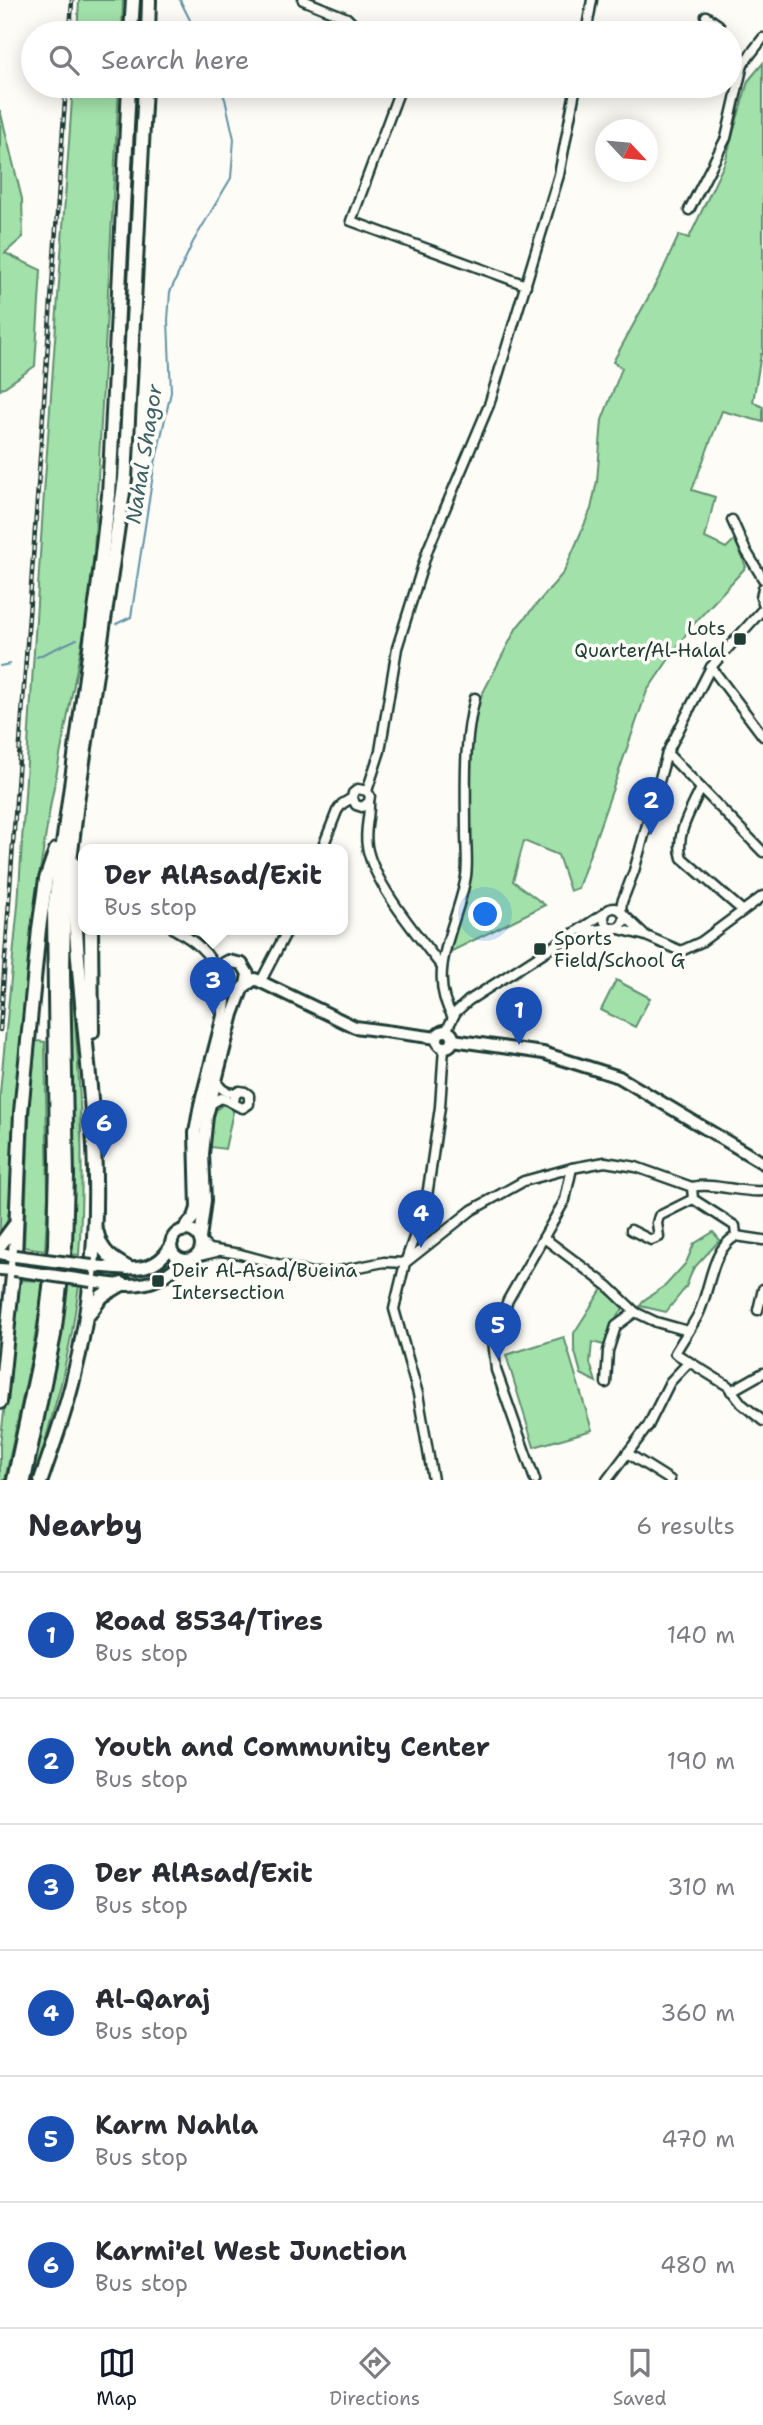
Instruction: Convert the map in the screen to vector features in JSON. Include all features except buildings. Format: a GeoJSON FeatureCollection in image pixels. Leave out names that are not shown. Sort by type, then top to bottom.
{"type":"FeatureCollection","features":[{"type":"Feature","properties":{"kind":"highway"},"geometry":{"type":"LineString","coordinates":[[132,21],[133,0]]}},
{"type":"Feature","properties":{"kind":"highway"},"geometry":{"type":"LineString","coordinates":[[148,21],[149,0]]}},
{"type":"Feature","properties":{"kind":"highway"},"geometry":{"type":"LineString","coordinates":[[14,1480],[44,1338],[55,1245],[57,1161],[54,910],[109,495],[128,98]]}},
{"type":"Feature","properties":{"kind":"highway"},"geometry":{"type":"LineString","coordinates":[[24,1480],[54,1335],[65,1245],[67,1175],[63,944],[66,894],[126,466],[144,98]]}},
{"type":"Feature","properties":{"kind":"highway"},"geometry":{"type":"LineString","coordinates":[[41,1480],[65,1411],[80,1351],[92,1266],[94,1147],[76,928],[77,802]]}},
{"type":"Feature","properties":{"kind":"highway"},"geometry":{"type":"LineString","coordinates":[[0,1402],[14,1270],[21,1112],[42,905],[46,879],[64,827]]}},
{"type":"Feature","properties":{"kind":"highway"},"geometry":{"type":"LineString","coordinates":[[89,1064],[93,1016],[91,935]]}},
{"type":"Feature","properties":{"kind":"highway"},"geometry":{"type":"LineString","coordinates":[[95,1207],[102,1247],[112,1258],[128,1268]]}},
{"type":"Feature","properties":{"kind":"highway"},"geometry":{"type":"LineString","coordinates":[[0,1245],[17,1222]]}},
{"type":"Feature","properties":{"kind":"highway"},"geometry":{"type":"LineString","coordinates":[[0,1280],[7,1291],[10,1306]]}},
{"type":"Feature","properties":{"kind":"highway"},"geometry":{"type":"LineString","coordinates":[[86,1321],[97,1300],[122,1284]]}},
{"type":"Feature","properties":{"kind":"main road"},"geometry":{"type":"LineString","coordinates":[[0,1253],[92,1266],[147,1268],[159,1262],[177,1234],[194,1217],[197,1208],[195,1133],[223,1016],[225,1001],[222,988],[217,982],[217,974],[219,966],[228,961],[238,961],[262,979],[355,1027],[543,1053],[619,1077],[763,1163]]}},
{"type":"Feature","properties":{"kind":"main road"},"geometry":{"type":"LineString","coordinates":[[0,1269],[122,1284],[148,1283],[190,1259],[201,1249],[205,1199],[204,1143],[209,1105],[233,1014],[248,977],[246,968]]}},
{"type":"Feature","properties":{"kind":"main road"},"geometry":{"type":"LineString","coordinates":[[222,988],[232,992],[255,979],[262,979]]}},
{"type":"Feature","properties":{"kind":"main road"},"geometry":{"type":"LineString","coordinates":[[182,1231],[194,1232],[200,1241]]}},
{"type":"Feature","properties":{"kind":"main road"},"geometry":{"type":"LineString","coordinates":[[172,1242],[175,1254],[190,1259]]}},
{"type":"Feature","properties":{"kind":"street"},"geometry":{"type":"LineString","coordinates":[[303,0],[350,21]]}},
{"type":"Feature","properties":{"kind":"street"},"geometry":{"type":"LineString","coordinates":[[588,21],[592,0]]}},
{"type":"Feature","properties":{"kind":"street"},"geometry":{"type":"LineString","coordinates":[[706,16],[713,21]]}},
{"type":"Feature","properties":{"kind":"street"},"geometry":{"type":"LineString","coordinates":[[742,68],[763,38]]}},
{"type":"Feature","properties":{"kind":"street"},"geometry":{"type":"LineString","coordinates":[[397,98],[351,221],[526,285]]}},
{"type":"Feature","properties":{"kind":"street"},"geometry":{"type":"LineString","coordinates":[[367,791],[378,758],[397,648],[428,549],[489,405],[559,175],[574,98]]}},
{"type":"Feature","properties":{"kind":"street"},"geometry":{"type":"LineString","coordinates":[[689,210],[726,138],[735,98]]}},
{"type":"Feature","properties":{"kind":"street"},"geometry":{"type":"LineString","coordinates":[[732,520],[763,579]]}},
{"type":"Feature","properties":{"kind":"street"},"geometry":{"type":"LineString","coordinates":[[763,588],[763,603]]}},
{"type":"Feature","properties":{"kind":"street"},"geometry":{"type":"LineString","coordinates":[[577,932],[613,928],[623,924],[622,902],[634,871],[667,753],[711,667],[763,609]]}},
{"type":"Feature","properties":{"kind":"street"},"geometry":{"type":"LineString","coordinates":[[711,667],[763,736]]}},
{"type":"Feature","properties":{"kind":"street"},"geometry":{"type":"LineString","coordinates":[[453,1017],[447,1006],[441,975],[466,872],[465,744],[475,698]]}},
{"type":"Feature","properties":{"kind":"street"},"geometry":{"type":"LineString","coordinates":[[667,753],[763,852]]}},
{"type":"Feature","properties":{"kind":"street"},"geometry":{"type":"LineString","coordinates":[[701,788],[678,849],[682,858],[743,911]]}},
{"type":"Feature","properties":{"kind":"street"},"geometry":{"type":"LineString","coordinates":[[324,844],[342,804],[352,798],[355,790],[367,791],[370,796],[366,844],[374,867],[409,924],[442,967]]}},
{"type":"Feature","properties":{"kind":"street"},"geometry":{"type":"LineString","coordinates":[[352,798],[359,806],[365,806],[369,802]]}},
{"type":"Feature","properties":{"kind":"street"},"geometry":{"type":"LineString","coordinates":[[634,871],[607,911],[604,922],[613,928],[646,936],[681,951],[701,942],[763,896]]}},
{"type":"Feature","properties":{"kind":"street"},"geometry":{"type":"LineString","coordinates":[[433,1480],[418,1394],[394,1308],[405,1263],[426,1203],[440,1107],[445,1039],[453,1017],[468,1001],[614,907],[646,936]]}},
{"type":"Feature","properties":{"kind":"street"},"geometry":{"type":"LineString","coordinates":[[182,935],[205,952],[228,961]]}},
{"type":"Feature","properties":{"kind":"street"},"geometry":{"type":"LineString","coordinates":[[262,979],[285,935]]}},
{"type":"Feature","properties":{"kind":"street"},"geometry":{"type":"LineString","coordinates":[[205,952],[217,974]]}},
{"type":"Feature","properties":{"kind":"street"},"geometry":{"type":"LineString","coordinates":[[209,1105],[221,1098],[243,1108],[250,1101],[245,1092],[223,1090],[216,1080]]}},
{"type":"Feature","properties":{"kind":"street"},"geometry":{"type":"LineString","coordinates":[[234,1103],[237,1093]]}},
{"type":"Feature","properties":{"kind":"street"},"geometry":{"type":"LineString","coordinates":[[200,1241],[209,1249],[320,1274],[384,1262],[405,1263],[472,1210],[524,1181],[572,1168],[605,1162],[625,1165],[692,1187],[702,1185],[746,1192],[763,1191]]}},
{"type":"Feature","properties":{"kind":"street"},"geometry":{"type":"LineString","coordinates":[[535,1480],[496,1370],[493,1339],[508,1300],[565,1200],[572,1168]]}},
{"type":"Feature","properties":{"kind":"street"},"geometry":{"type":"LineString","coordinates":[[692,1187],[693,1199]]}},
{"type":"Feature","properties":{"kind":"street"},"geometry":{"type":"LineString","coordinates":[[631,1230],[651,1240],[659,1237],[659,1216],[693,1199]]}},
{"type":"Feature","properties":{"kind":"street"},"geometry":{"type":"LineString","coordinates":[[693,1199],[736,1226],[736,1236]]}},
{"type":"Feature","properties":{"kind":"street"},"geometry":{"type":"LineString","coordinates":[[763,1240],[736,1236],[725,1242],[699,1313],[675,1353],[728,1386],[742,1404],[763,1421]]}},
{"type":"Feature","properties":{"kind":"street"},"geometry":{"type":"LineString","coordinates":[[544,1238],[608,1286],[635,1311],[656,1322],[688,1331]]}},
{"type":"Feature","properties":{"kind":"street"},"geometry":{"type":"LineString","coordinates":[[190,1259],[222,1251]]}},
{"type":"Feature","properties":{"kind":"street"},"geometry":{"type":"LineString","coordinates":[[758,1310],[763,1289]]}},
{"type":"Feature","properties":{"kind":"street"},"geometry":{"type":"LineString","coordinates":[[607,1383],[608,1351],[616,1326],[635,1311]]}},
{"type":"Feature","properties":{"kind":"street"},"geometry":{"type":"LineString","coordinates":[[607,1480],[648,1426],[670,1382],[689,1362]]}},
{"type":"Feature","properties":{"kind":"street"},"geometry":{"type":"LineString","coordinates":[[731,1391],[763,1373]]}},
{"type":"Feature","properties":{"kind":"street"},"geometry":{"type":"LineString","coordinates":[[627,1453],[670,1480]]}},
{"type":"Feature","properties":{"kind":"green space"},"geometry":{"type":"Polygon","coordinates":[[[79,0],[123,0],[122,21],[78,21],[79,0]]]}},
{"type":"Feature","properties":{"kind":"green space"},"geometry":{"type":"Polygon","coordinates":[[[763,63],[763,354],[753,402],[763,407],[763,422],[722,411],[692,490],[715,497],[705,538],[726,548],[735,539],[746,567],[691,627],[647,691],[578,888],[570,891],[558,855],[524,841],[513,881],[545,905],[446,954],[466,864],[468,742],[476,706],[517,627],[564,572],[591,509],[597,481],[602,420],[622,368],[613,362],[679,235],[689,238],[725,162],[748,81],[763,63]]]}},
{"type":"Feature","properties":{"kind":"green space"},"geometry":{"type":"Polygon","coordinates":[[[72,98],[118,98],[92,591],[39,877],[29,1005],[15,1107],[9,1211],[5,1231],[0,1236],[0,1093],[18,905],[72,98]]]}},
{"type":"Feature","properties":{"kind":"green space"},"geometry":{"type":"Polygon","coordinates":[[[0,110],[22,199],[23,237],[5,253],[41,270],[35,366],[0,390],[0,110]]]}},
{"type":"Feature","properties":{"kind":"green space"},"geometry":{"type":"Polygon","coordinates":[[[616,980],[650,998],[635,1027],[601,1010],[616,980]]]}},
{"type":"Feature","properties":{"kind":"green space"},"geometry":{"type":"Polygon","coordinates":[[[73,996],[81,1126],[79,1255],[69,1254],[72,1207],[69,1044],[65,998],[73,996]]]}},
{"type":"Feature","properties":{"kind":"green space"},"geometry":{"type":"Polygon","coordinates":[[[36,1041],[45,1042],[48,1196],[45,1250],[24,1247],[30,1098],[36,1041]]]}},
{"type":"Feature","properties":{"kind":"green space"},"geometry":{"type":"Polygon","coordinates":[[[225,1103],[231,1106],[233,1112],[225,1149],[210,1147],[213,1112],[225,1103]]]}},
{"type":"Feature","properties":{"kind":"green space"},"geometry":{"type":"Polygon","coordinates":[[[713,1232],[720,1240],[693,1269],[686,1287],[666,1312],[640,1306],[644,1300],[666,1285],[686,1263],[694,1244],[713,1232]]]}},
{"type":"Feature","properties":{"kind":"green space"},"geometry":{"type":"Polygon","coordinates":[[[20,1280],[43,1281],[31,1356],[5,1480],[0,1480],[0,1445],[20,1280]]]}},
{"type":"Feature","properties":{"kind":"green space"},"geometry":{"type":"Polygon","coordinates":[[[65,1284],[79,1286],[72,1332],[40,1460],[34,1480],[29,1480],[65,1284]]]}},
{"type":"Feature","properties":{"kind":"green space"},"geometry":{"type":"Polygon","coordinates":[[[602,1289],[625,1307],[618,1315],[604,1345],[592,1342],[590,1363],[596,1382],[581,1374],[574,1348],[574,1333],[602,1289]]]}},
{"type":"Feature","properties":{"kind":"green space"},"geometry":{"type":"Polygon","coordinates":[[[564,1337],[592,1430],[534,1447],[506,1355],[564,1337]]]}},
{"type":"Feature","properties":{"kind":"waterway","name":"Nahal Shagor"},"geometry":{"type":"LineString","coordinates":[[180,0],[190,20]]}},
{"type":"Feature","properties":{"kind":"waterway","name":"Nahal Shagor"},"geometry":{"type":"LineString","coordinates":[[116,624],[131,617],[154,468],[171,392],[168,320],[170,292],[193,242],[231,178],[234,139],[225,98]]}},
{"type":"Feature","properties":{"kind":"waterway","name":"Nahal Shagor"},"geometry":{"type":"LineString","coordinates":[[37,657],[77,639]]}},
{"type":"Feature","properties":{"kind":"waterway","name":"Nahal Shagor"},"geometry":{"type":"LineString","coordinates":[[0,666],[10,664]]}},
{"type":"Feature","properties":{"kind":"railway"},"geometry":{"type":"LineString","coordinates":[[71,21],[72,0]]}},
{"type":"Feature","properties":{"kind":"railway"},"geometry":{"type":"LineString","coordinates":[[0,1030],[65,98]]}},
{"type":"Feature","properties":{"kind":"place","name":"Lots Quarter/Al-Halal"},"geometry":{"type":"Point","coordinates":[740,639]}},
{"type":"Feature","properties":{"kind":"place","name":"Youth and Community Center"},"geometry":{"type":"Point","coordinates":[651,835]}},
{"type":"Feature","properties":{"kind":"place","name":"Sports Field/School G"},"geometry":{"type":"Point","coordinates":[540,949]}},
{"type":"Feature","properties":{"kind":"place","name":"Der AlAsad/Exit"},"geometry":{"type":"Point","coordinates":[213,1015]}},
{"type":"Feature","properties":{"kind":"place","name":"Road 8534/Tires"},"geometry":{"type":"Point","coordinates":[519,1045]}},
{"type":"Feature","properties":{"kind":"place","name":"Karmi'el West Junction"},"geometry":{"type":"Point","coordinates":[104,1158]}},
{"type":"Feature","properties":{"kind":"place","name":"Al-Qaraj"},"geometry":{"type":"Point","coordinates":[421,1248]}},
{"type":"Feature","properties":{"kind":"place","name":"Deir Al-Asad/Bueina Intersection"},"geometry":{"type":"Point","coordinates":[158,1281]}},
{"type":"Feature","properties":{"kind":"place","name":"Karm Nahla"},"geometry":{"type":"Point","coordinates":[498,1360]}}]}
